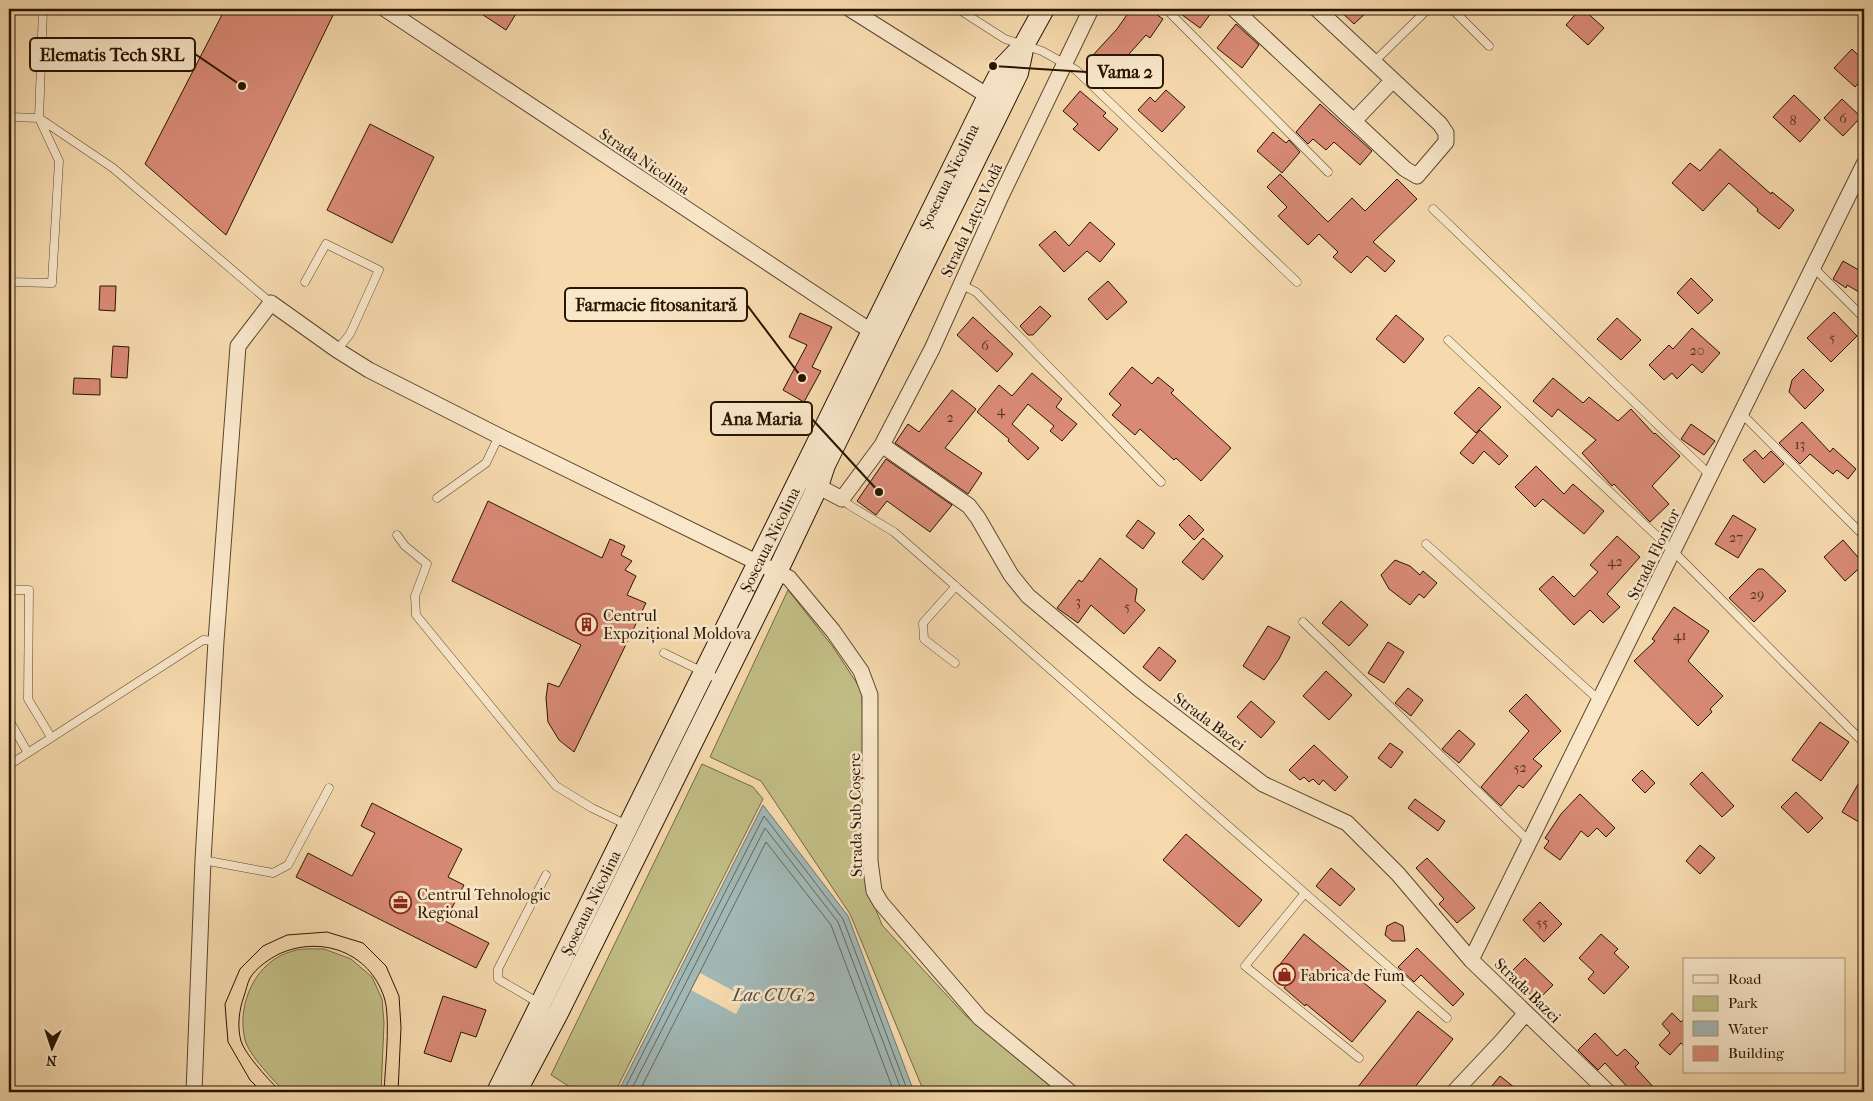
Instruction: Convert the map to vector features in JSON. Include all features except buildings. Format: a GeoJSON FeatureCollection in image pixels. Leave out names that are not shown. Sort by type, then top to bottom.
{"type":"FeatureCollection","features":[{"type":"Feature","properties":{"kind":"main road","name":"Șoseaua Nicolina"},"geometry":{"type":"LineString","coordinates":[[713,677],[777,572],[818,486],[879,335],[988,96],[1003,67],[1024,45],[1044,9]]}},
{"type":"Feature","properties":{"kind":"main road","name":"Șoseaua Nicolina"},"geometry":{"type":"LineString","coordinates":[[516,1092],[550,1008],[713,677],[757,563],[800,477],[879,335],[1018,73],[1024,45]]}},
{"type":"Feature","properties":{"kind":"main road","name":"Șoseaua Nicolina"},"geometry":{"type":"LineString","coordinates":[[497,1092],[550,1008]]}},
{"type":"Feature","properties":{"kind":"street","name":"Strada Nicolina"},"geometry":{"type":"LineString","coordinates":[[385,9],[879,335]]}},
{"type":"Feature","properties":{"kind":"street"},"geometry":{"type":"LineString","coordinates":[[850,9],[988,96]]}},
{"type":"Feature","properties":{"kind":"street","name":"Strada Lațcu Vodă"},"geometry":{"type":"LineString","coordinates":[[882,446],[932,349],[1000,196],[1091,9]]}},
{"type":"Feature","properties":{"kind":"street"},"geometry":{"type":"LineString","coordinates":[[1234,9],[1405,169],[1417,176],[1446,142],[1446,133],[1440,124],[1317,9]]}},
{"type":"Feature","properties":{"kind":"street"},"geometry":{"type":"LineString","coordinates":[[1354,121],[1393,80]]}},
{"type":"Feature","properties":{"kind":"street","name":"Strada Florilor"},"geometry":{"type":"LineString","coordinates":[[1472,960],[1864,164]]}},
{"type":"Feature","properties":{"kind":"street"},"geometry":{"type":"LineString","coordinates":[[194,1092],[203,860],[216,641],[238,346],[271,303]]}},
{"type":"Feature","properties":{"kind":"street","name":"Strada Sub Coșere"},"geometry":{"type":"LineString","coordinates":[[271,303],[337,350],[369,370],[789,578],[833,631],[861,671],[870,695],[870,861],[874,891],[882,903],[980,1018],[1070,1092]]}},
{"type":"Feature","properties":{"kind":"street"},"geometry":{"type":"LineString","coordinates":[[800,477],[842,499],[882,446]]}},
{"type":"Feature","properties":{"kind":"street","name":"Strada Bazei"},"geometry":{"type":"LineString","coordinates":[[882,446],[969,506],[1011,575],[1028,596],[1139,689],[1263,784],[1347,823],[1398,874],[1472,960],[1608,1092]]}},
{"type":"Feature","properties":{"kind":"street"},"geometry":{"type":"LineString","coordinates":[[1454,1092],[1526,1013]]}},
{"type":"Feature","properties":{"kind":"lane"},"geometry":{"type":"LineString","coordinates":[[9,282],[52,283],[59,161],[39,118],[43,9]]}},
{"type":"Feature","properties":{"kind":"lane"},"geometry":{"type":"LineString","coordinates":[[958,9],[1005,39],[1042,51],[1076,70],[1298,282]]}},
{"type":"Feature","properties":{"kind":"lane"},"geometry":{"type":"LineString","coordinates":[[1166,9],[1328,172]]}},
{"type":"Feature","properties":{"kind":"lane"},"geometry":{"type":"LineString","coordinates":[[1374,62],[1428,9]]}},
{"type":"Feature","properties":{"kind":"lane"},"geometry":{"type":"LineString","coordinates":[[1452,9],[1489,46]]}},
{"type":"Feature","properties":{"kind":"lane"},"geometry":{"type":"LineString","coordinates":[[9,117],[39,118],[113,168],[271,303]]}},
{"type":"Feature","properties":{"kind":"lane"},"geometry":{"type":"LineString","coordinates":[[1434,209],[1711,476]]}},
{"type":"Feature","properties":{"kind":"lane"},"geometry":{"type":"LineString","coordinates":[[305,282],[326,244],[379,270],[350,334],[337,350]]}},
{"type":"Feature","properties":{"kind":"lane"},"geometry":{"type":"LineString","coordinates":[[1814,268],[1864,318]]}},
{"type":"Feature","properties":{"kind":"lane"},"geometry":{"type":"LineString","coordinates":[[960,284],[976,292],[1161,482]]}},
{"type":"Feature","properties":{"kind":"lane"},"geometry":{"type":"LineString","coordinates":[[1448,340],[1674,552],[1864,743]]}},
{"type":"Feature","properties":{"kind":"lane"},"geometry":{"type":"LineString","coordinates":[[1742,414],[1864,536]]}},
{"type":"Feature","properties":{"kind":"lane"},"geometry":{"type":"LineString","coordinates":[[438,498],[486,463],[499,436]]}},
{"type":"Feature","properties":{"kind":"lane"},"geometry":{"type":"LineString","coordinates":[[842,499],[894,532],[1447,1018]]}},
{"type":"Feature","properties":{"kind":"lane"},"geometry":{"type":"LineString","coordinates":[[397,535],[405,546],[427,564],[415,596],[416,616],[556,786],[592,808],[638,831]]}},
{"type":"Feature","properties":{"kind":"lane"},"geometry":{"type":"LineString","coordinates":[[1426,544],[1600,701]]}},
{"type":"Feature","properties":{"kind":"lane"},"geometry":{"type":"LineString","coordinates":[[955,663],[924,638],[923,623],[956,586]]}},
{"type":"Feature","properties":{"kind":"lane"},"geometry":{"type":"LineString","coordinates":[[9,590],[29,590],[28,699],[51,737]]}},
{"type":"Feature","properties":{"kind":"lane"},"geometry":{"type":"LineString","coordinates":[[1303,622],[1530,842]]}},
{"type":"Feature","properties":{"kind":"lane"},"geometry":{"type":"LineString","coordinates":[[9,765],[203,640],[216,641]]}},
{"type":"Feature","properties":{"kind":"lane"},"geometry":{"type":"LineString","coordinates":[[664,653],[713,677]]}},
{"type":"Feature","properties":{"kind":"lane"},"geometry":{"type":"LineString","coordinates":[[9,720],[28,753]]}},
{"type":"Feature","properties":{"kind":"lane"},"geometry":{"type":"LineString","coordinates":[[203,860],[273,873],[288,864],[329,788]]}},
{"type":"Feature","properties":{"kind":"lane"},"geometry":{"type":"LineString","coordinates":[[546,875],[498,969],[498,979],[550,1008]]}},
{"type":"Feature","properties":{"kind":"lane"},"geometry":{"type":"LineString","coordinates":[[1305,893],[1245,966],[1359,1058]]}},
{"type":"Feature","properties":{"kind":"green space"},"geometry":{"type":"Polygon","coordinates":[[[788,590],[833,647],[862,691],[867,888],[882,925],[965,1015],[1057,1092],[924,1092],[850,914],[761,781],[710,757],[788,590]]]}},
{"type":"Feature","properties":{"kind":"green space"},"geometry":{"type":"Polygon","coordinates":[[[702,764],[753,787],[763,799],[615,1092],[578,1092],[551,1075],[702,764]]]}},
{"type":"Feature","properties":{"kind":"green space"},"geometry":{"type":"Polygon","coordinates":[[[324,949],[351,959],[372,977],[382,999],[384,1023],[381,1092],[285,1092],[262,1068],[247,1046],[243,1026],[246,998],[259,974],[280,956],[293,951],[324,949]]]}},
{"type":"Feature","properties":{"kind":"water","name":"Lac CUG 2"},"geometry":{"type":"Polygon","coordinates":[[[763,805],[848,916],[914,1092],[618,1092],[763,805]]]}},
{"type":"Feature","properties":{"kind":"pier"},"geometry":{"type":"Polygon","coordinates":[[[700,973],[745,997],[736,1014],[691,990],[700,973]]]}},
{"type":"Feature","properties":{"kind":"tram line"},"geometry":{"type":"LineString","coordinates":[[262,1092],[250,1080],[228,1042],[225,1004],[240,969],[263,946],[287,935],[327,932],[363,943],[386,966],[399,996],[401,1027],[398,1092]]}},
{"type":"Feature","properties":{"kind":"tram line"},"geometry":{"type":"LineString","coordinates":[[281,1092],[248,1054],[241,1041],[239,1030],[241,1007],[250,978],[259,967],[279,954],[311,946],[327,947],[342,952],[355,959],[377,981],[384,997],[387,1017],[384,1092]]}},
{"type":"Feature","properties":{"kind":"place","name":"Vama 2"},"geometry":{"type":"Point","coordinates":[993,66]}},
{"type":"Feature","properties":{"kind":"place","name":"Elematis Tech SRL"},"geometry":{"type":"Point","coordinates":[242,86]}},
{"type":"Feature","properties":{"kind":"place","name":"Farmacie fitosanitară"},"geometry":{"type":"Point","coordinates":[802,378]}},
{"type":"Feature","properties":{"kind":"place","name":"Ana Maria"},"geometry":{"type":"Point","coordinates":[879,492]}},
{"type":"Feature","properties":{"kind":"place","name":"Centrul Expozițional Moldova"},"geometry":{"type":"Point","coordinates":[587,624]}},
{"type":"Feature","properties":{"kind":"place","name":"Centrul Tehnologic Regional"},"geometry":{"type":"Point","coordinates":[401,903]}},
{"type":"Feature","properties":{"kind":"place","name":"Fabrica de Fum"},"geometry":{"type":"Point","coordinates":[1284,975]}}]}
